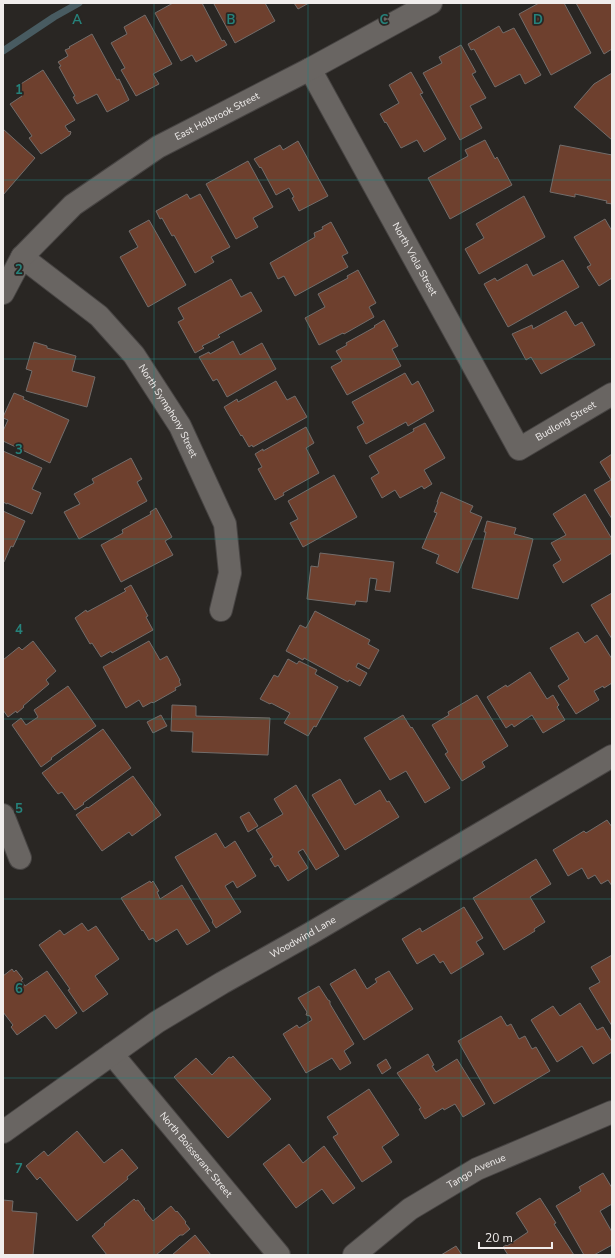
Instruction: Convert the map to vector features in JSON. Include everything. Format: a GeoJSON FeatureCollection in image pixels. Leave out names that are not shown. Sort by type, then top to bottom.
{"type":"FeatureCollection","features":[{"type":"Feature","properties":{"kind":"street","name":"East Holbrook Street"},"geometry":{"type":"LineString","coordinates":[[3,292],[22,257],[73,205],[158,148],[310,69],[431,3]]}},
{"type":"Feature","properties":{"kind":"street","name":"North Viola Street"},"geometry":{"type":"LineString","coordinates":[[310,69],[519,449]]}},
{"type":"Feature","properties":{"kind":"street","name":"North Symphony Street"},"geometry":{"type":"LineString","coordinates":[[22,257],[99,316],[134,354],[180,426],[225,524],[230,573],[221,610]]}},
{"type":"Feature","properties":{"kind":"street","name":"Budlong Street"},"geometry":{"type":"LineString","coordinates":[[519,449],[612,394]]}},
{"type":"Feature","properties":{"kind":"street","name":"Woodwind Lane"},"geometry":{"type":"LineString","coordinates":[[3,1132],[157,1022],[612,756]]}},
{"type":"Feature","properties":{"kind":"street"},"geometry":{"type":"LineString","coordinates":[[3,815],[20,858]]}},
{"type":"Feature","properties":{"kind":"street","name":"North Boisseranc Street"},"geometry":{"type":"LineString","coordinates":[[112,1054],[279,1255]]}},
{"type":"Feature","properties":{"kind":"street","name":"Tango Avenue"},"geometry":{"type":"LineString","coordinates":[[354,1255],[410,1209],[477,1169],[612,1112]]}},
{"type":"Feature","properties":{"kind":"building"},"geometry":{"type":"Polygon","coordinates":[[[173,3],[202,3],[222,41],[224,40],[227,45],[196,62],[192,55],[181,61],[155,13],[173,3]]]}},
{"type":"Feature","properties":{"kind":"building"},"geometry":{"type":"Polygon","coordinates":[[[265,3],[275,21],[235,43],[214,4],[265,3]]]}},
{"type":"Feature","properties":{"kind":"building"},"geometry":{"type":"Polygon","coordinates":[[[294,3],[309,3],[298,9],[294,3]]]}},
{"type":"Feature","properties":{"kind":"building"},"geometry":{"type":"Polygon","coordinates":[[[539,3],[564,3],[591,53],[551,75],[519,14],[539,3]]]}},
{"type":"Feature","properties":{"kind":"building"},"geometry":{"type":"Polygon","coordinates":[[[576,3],[612,3],[612,49],[604,54],[576,3]]]}},
{"type":"Feature","properties":{"kind":"building"},"geometry":{"type":"Polygon","coordinates":[[[145,15],[172,64],[153,74],[159,84],[136,96],[121,70],[125,68],[111,43],[127,34],[124,27],[145,15]]]}},
{"type":"Feature","properties":{"kind":"building"},"geometry":{"type":"Polygon","coordinates":[[[499,26],[503,33],[514,28],[541,75],[525,84],[520,74],[495,87],[474,49],[471,50],[468,44],[499,26]]]}},
{"type":"Feature","properties":{"kind":"building"},"geometry":{"type":"Polygon","coordinates":[[[92,34],[117,80],[119,79],[129,100],[107,112],[97,94],[77,104],[73,97],[75,96],[59,67],[61,66],[58,62],[68,56],[65,50],[92,34]]]}},
{"type":"Feature","properties":{"kind":"building"},"geometry":{"type":"Polygon","coordinates":[[[461,45],[476,72],[472,74],[486,98],[470,106],[482,128],[460,140],[423,73],[442,63],[439,57],[461,45]]]}},
{"type":"Feature","properties":{"kind":"building"},"geometry":{"type":"Polygon","coordinates":[[[43,70],[75,120],[65,126],[69,132],[71,132],[70,135],[41,154],[29,138],[32,136],[10,104],[22,96],[16,87],[43,70]]]}},
{"type":"Feature","properties":{"kind":"building"},"geometry":{"type":"Polygon","coordinates":[[[411,72],[423,93],[420,94],[446,139],[424,152],[417,140],[401,148],[380,114],[399,103],[389,85],[411,72]]]}},
{"type":"Feature","properties":{"kind":"building"},"geometry":{"type":"Polygon","coordinates":[[[612,73],[612,140],[574,107],[594,84],[612,73]]]}},
{"type":"Feature","properties":{"kind":"building"},"geometry":{"type":"Polygon","coordinates":[[[3,129],[35,158],[3,195],[3,129]]]}},
{"type":"Feature","properties":{"kind":"building"},"geometry":{"type":"Polygon","coordinates":[[[485,140],[495,159],[497,157],[512,185],[450,219],[428,178],[468,156],[465,150],[485,140]]]}},
{"type":"Feature","properties":{"kind":"building"},"geometry":{"type":"Polygon","coordinates":[[[298,141],[328,196],[299,211],[292,198],[294,197],[289,188],[276,195],[261,167],[260,168],[254,159],[280,145],[283,150],[298,141]]]}},
{"type":"Feature","properties":{"kind":"building"},"geometry":{"type":"Polygon","coordinates":[[[560,145],[612,155],[612,204],[606,203],[607,201],[575,194],[575,197],[550,192],[560,145]]]}},
{"type":"Feature","properties":{"kind":"building"},"geometry":{"type":"Polygon","coordinates":[[[248,161],[273,207],[253,218],[258,227],[236,239],[206,184],[248,161]]]}},
{"type":"Feature","properties":{"kind":"building"},"geometry":{"type":"Polygon","coordinates":[[[187,194],[190,199],[200,194],[230,247],[211,257],[214,262],[195,273],[174,235],[172,236],[162,218],[160,219],[156,211],[187,194]]]}},
{"type":"Feature","properties":{"kind":"building"},"geometry":{"type":"Polygon","coordinates":[[[524,196],[545,237],[479,274],[465,249],[484,238],[476,224],[524,196]]]}},
{"type":"Feature","properties":{"kind":"building"},"geometry":{"type":"Polygon","coordinates":[[[605,219],[612,231],[612,278],[599,286],[587,267],[591,265],[574,237],[605,219]]]}},
{"type":"Feature","properties":{"kind":"building"},"geometry":{"type":"Polygon","coordinates":[[[149,220],[186,285],[148,307],[120,257],[138,247],[129,231],[149,220]]]}},
{"type":"Feature","properties":{"kind":"building"},"geometry":{"type":"Polygon","coordinates":[[[331,222],[348,253],[342,256],[348,267],[295,296],[284,276],[278,279],[270,263],[315,237],[314,233],[323,229],[322,227],[331,222]]]}},
{"type":"Feature","properties":{"kind":"building"},"geometry":{"type":"Polygon","coordinates":[[[563,260],[579,287],[508,327],[484,284],[495,278],[497,281],[527,264],[533,276],[563,260]]]}},
{"type":"Feature","properties":{"kind":"building"},"geometry":{"type":"Polygon","coordinates":[[[358,270],[376,303],[369,307],[374,317],[344,334],[343,333],[319,345],[305,318],[325,307],[318,294],[348,278],[347,276],[358,270]]]}},
{"type":"Feature","properties":{"kind":"building"},"geometry":{"type":"Polygon","coordinates":[[[231,279],[241,297],[251,292],[262,311],[218,335],[220,337],[202,346],[204,348],[195,353],[178,322],[184,319],[178,308],[231,279]]]}},
{"type":"Feature","properties":{"kind":"building"},"geometry":{"type":"Polygon","coordinates":[[[566,311],[575,326],[582,322],[595,345],[541,374],[531,357],[526,360],[512,334],[532,325],[533,329],[566,311]]]}},
{"type":"Feature","properties":{"kind":"building"},"geometry":{"type":"Polygon","coordinates":[[[384,320],[398,346],[392,349],[401,366],[347,395],[331,367],[342,361],[336,351],[347,345],[346,343],[375,327],[374,326],[384,320]]]}},
{"type":"Feature","properties":{"kind":"building"},"geometry":{"type":"Polygon","coordinates":[[[233,341],[240,355],[262,343],[276,369],[227,397],[217,379],[213,381],[199,357],[209,352],[210,354],[233,341]]]}},
{"type":"Feature","properties":{"kind":"building"},"geometry":{"type":"Polygon","coordinates":[[[34,342],[47,346],[47,348],[76,356],[72,371],[95,377],[87,407],[26,391],[32,371],[26,369],[34,342]]]}},
{"type":"Feature","properties":{"kind":"building"},"geometry":{"type":"Polygon","coordinates":[[[405,373],[412,385],[418,381],[434,411],[408,426],[406,422],[366,444],[357,427],[364,423],[352,402],[405,373]]]}},
{"type":"Feature","properties":{"kind":"building"},"geometry":{"type":"Polygon","coordinates":[[[276,381],[287,400],[295,396],[307,417],[253,447],[252,445],[249,447],[224,407],[237,399],[238,402],[276,381]]]}},
{"type":"Feature","properties":{"kind":"building"},"geometry":{"type":"Polygon","coordinates":[[[14,393],[24,397],[23,399],[69,420],[50,463],[3,441],[3,431],[8,420],[3,417],[14,393]]]}},
{"type":"Feature","properties":{"kind":"building"},"geometry":{"type":"Polygon","coordinates":[[[425,423],[445,458],[424,470],[432,484],[424,489],[422,486],[400,498],[395,490],[382,498],[371,478],[379,473],[369,456],[414,431],[413,429],[425,423]]]}},
{"type":"Feature","properties":{"kind":"building"},"geometry":{"type":"Polygon","coordinates":[[[306,427],[314,443],[306,448],[319,473],[283,493],[284,495],[275,500],[258,469],[262,467],[255,454],[306,427]]]}},
{"type":"Feature","properties":{"kind":"building"},"geometry":{"type":"Polygon","coordinates":[[[3,451],[42,468],[32,489],[41,493],[32,514],[3,502],[3,451]]]}},
{"type":"Feature","properties":{"kind":"building"},"geometry":{"type":"Polygon","coordinates":[[[612,454],[612,519],[594,490],[611,480],[600,462],[612,454]]]}},
{"type":"Feature","properties":{"kind":"building"},"geometry":{"type":"Polygon","coordinates":[[[131,458],[142,479],[137,482],[147,501],[79,539],[64,512],[80,504],[74,494],[94,483],[92,479],[131,458]]]}},
{"type":"Feature","properties":{"kind":"building"},"geometry":{"type":"Polygon","coordinates":[[[334,475],[357,517],[303,547],[290,523],[298,519],[288,501],[334,475]]]}},
{"type":"Feature","properties":{"kind":"building"},"geometry":{"type":"Polygon","coordinates":[[[441,492],[473,506],[470,512],[482,517],[458,573],[436,563],[439,555],[422,548],[437,513],[434,512],[441,492]]]}},
{"type":"Feature","properties":{"kind":"building"},"geometry":{"type":"Polygon","coordinates":[[[585,494],[612,539],[612,553],[563,583],[553,565],[561,560],[551,543],[566,535],[553,514],[585,494]]]}},
{"type":"Feature","properties":{"kind":"building"},"geometry":{"type":"Polygon","coordinates":[[[156,508],[172,537],[165,541],[173,555],[121,582],[101,545],[123,533],[122,530],[151,514],[150,512],[156,508]]]}},
{"type":"Feature","properties":{"kind":"building"},"geometry":{"type":"Polygon","coordinates":[[[3,511],[25,521],[4,562],[3,562],[3,511]]]}},
{"type":"Feature","properties":{"kind":"building"},"geometry":{"type":"Polygon","coordinates":[[[487,521],[516,528],[514,534],[533,539],[518,599],[472,588],[486,532],[484,532],[487,521]]]}},
{"type":"Feature","properties":{"kind":"building"},"geometry":{"type":"Polygon","coordinates":[[[320,553],[394,562],[390,592],[375,590],[377,579],[370,578],[367,602],[356,601],[355,605],[307,599],[311,566],[318,567],[320,553]]]}},
{"type":"Feature","properties":{"kind":"building"},"geometry":{"type":"Polygon","coordinates":[[[131,585],[148,616],[146,617],[153,630],[112,653],[111,651],[101,657],[92,643],[90,644],[75,618],[86,610],[87,612],[126,591],[124,589],[131,585]]]}},
{"type":"Feature","properties":{"kind":"building"},"geometry":{"type":"Polygon","coordinates":[[[612,593],[612,639],[591,605],[612,593]]]}},
{"type":"Feature","properties":{"kind":"building"},"geometry":{"type":"Polygon","coordinates":[[[315,611],[370,640],[368,644],[379,650],[369,669],[358,663],[356,667],[367,673],[360,686],[349,680],[348,682],[304,658],[303,660],[286,651],[300,625],[306,628],[315,611]]]}},
{"type":"Feature","properties":{"kind":"building"},"geometry":{"type":"Polygon","coordinates":[[[578,632],[585,643],[597,635],[612,659],[612,683],[604,688],[603,686],[594,691],[599,700],[576,714],[558,686],[569,679],[550,648],[578,632]]]}},
{"type":"Feature","properties":{"kind":"building"},"geometry":{"type":"Polygon","coordinates":[[[33,641],[56,671],[46,680],[49,684],[17,713],[16,711],[8,717],[3,710],[3,660],[19,647],[22,650],[33,641]]]}},
{"type":"Feature","properties":{"kind":"building"},"geometry":{"type":"Polygon","coordinates":[[[149,641],[160,660],[167,656],[180,680],[181,685],[175,688],[176,690],[153,703],[152,702],[143,707],[139,700],[126,708],[103,667],[149,641]]]}},
{"type":"Feature","properties":{"kind":"building"},"geometry":{"type":"Polygon","coordinates":[[[288,659],[297,664],[299,661],[317,670],[315,674],[338,687],[316,727],[314,726],[308,736],[284,723],[290,713],[260,699],[274,675],[278,677],[288,659]]]}},
{"type":"Feature","properties":{"kind":"building"},"geometry":{"type":"Polygon","coordinates":[[[530,672],[547,699],[553,695],[559,705],[557,707],[565,720],[543,733],[532,715],[514,727],[512,724],[506,728],[487,697],[506,685],[507,687],[530,672]]]}},
{"type":"Feature","properties":{"kind":"building"},"geometry":{"type":"Polygon","coordinates":[[[68,686],[96,726],[51,758],[52,759],[41,767],[12,725],[21,718],[26,725],[38,717],[34,710],[68,686]]]}},
{"type":"Feature","properties":{"kind":"building"},"geometry":{"type":"Polygon","coordinates":[[[477,695],[508,746],[482,762],[485,767],[462,781],[445,754],[448,752],[432,725],[449,715],[448,712],[477,695]]]}},
{"type":"Feature","properties":{"kind":"building"},"geometry":{"type":"Polygon","coordinates":[[[172,705],[196,706],[196,716],[270,718],[268,755],[192,752],[193,732],[171,731],[172,705]]]}},
{"type":"Feature","properties":{"kind":"building"},"geometry":{"type":"Polygon","coordinates":[[[161,715],[167,726],[153,733],[147,722],[161,715]]]}},
{"type":"Feature","properties":{"kind":"building"},"geometry":{"type":"Polygon","coordinates":[[[403,715],[450,788],[425,803],[406,771],[390,780],[364,738],[403,715]]]}},
{"type":"Feature","properties":{"kind":"building"},"geometry":{"type":"Polygon","coordinates":[[[103,729],[131,768],[75,810],[62,792],[58,794],[42,773],[103,729]]]}},
{"type":"Feature","properties":{"kind":"building"},"geometry":{"type":"Polygon","coordinates":[[[133,776],[161,815],[132,836],[129,832],[102,851],[76,815],[133,776]]]}},
{"type":"Feature","properties":{"kind":"building"},"geometry":{"type":"Polygon","coordinates":[[[340,779],[355,805],[380,790],[399,817],[345,850],[312,795],[340,779]]]}},
{"type":"Feature","properties":{"kind":"building"},"geometry":{"type":"Polygon","coordinates":[[[296,785],[339,856],[316,870],[303,849],[298,852],[308,868],[288,881],[278,865],[275,867],[270,859],[273,857],[256,830],[283,814],[274,799],[296,785]]]}},
{"type":"Feature","properties":{"kind":"building"},"geometry":{"type":"Polygon","coordinates":[[[249,812],[258,826],[248,832],[240,817],[249,812]]]}},
{"type":"Feature","properties":{"kind":"building"},"geometry":{"type":"Polygon","coordinates":[[[607,820],[612,827],[612,886],[608,880],[601,884],[595,875],[588,879],[582,868],[568,876],[553,850],[584,831],[586,833],[607,820]]]}},
{"type":"Feature","properties":{"kind":"building"},"geometry":{"type":"Polygon","coordinates":[[[216,833],[225,848],[235,841],[256,876],[237,888],[233,881],[225,886],[241,912],[216,928],[175,857],[216,833]]]}},
{"type":"Feature","properties":{"kind":"building"},"geometry":{"type":"Polygon","coordinates":[[[536,859],[551,884],[530,897],[545,922],[534,929],[535,931],[504,950],[473,898],[536,859]]]}},
{"type":"Feature","properties":{"kind":"building"},"geometry":{"type":"Polygon","coordinates":[[[150,881],[151,883],[153,881],[159,891],[157,892],[160,899],[182,885],[210,931],[187,945],[177,929],[156,942],[153,938],[149,940],[121,898],[150,881]]]}},
{"type":"Feature","properties":{"kind":"building"},"geometry":{"type":"Polygon","coordinates":[[[464,907],[483,938],[476,942],[484,954],[451,974],[443,961],[440,963],[434,954],[417,964],[402,939],[420,928],[422,932],[464,907]]]}},
{"type":"Feature","properties":{"kind":"building"},"geometry":{"type":"Polygon","coordinates":[[[82,923],[88,931],[96,926],[119,959],[95,976],[108,994],[83,1012],[68,990],[70,989],[39,945],[60,930],[64,935],[82,923]]]}},
{"type":"Feature","properties":{"kind":"building"},"geometry":{"type":"Polygon","coordinates":[[[612,955],[612,1026],[589,988],[600,982],[591,967],[612,955]]]}},
{"type":"Feature","properties":{"kind":"building"},"geometry":{"type":"Polygon","coordinates":[[[12,969],[14,972],[16,970],[23,979],[21,980],[25,986],[47,971],[77,1013],[56,1029],[45,1015],[17,1035],[11,1027],[13,1025],[3,1012],[3,976],[12,969]]]}},
{"type":"Feature","properties":{"kind":"building"},"geometry":{"type":"Polygon","coordinates":[[[355,969],[367,989],[377,982],[375,979],[389,971],[413,1009],[364,1040],[330,984],[355,969]]]}},
{"type":"Feature","properties":{"kind":"building"},"geometry":{"type":"Polygon","coordinates":[[[319,986],[330,1001],[330,1004],[354,1044],[344,1051],[351,1063],[340,1070],[332,1058],[306,1073],[283,1034],[297,1025],[299,1028],[312,1020],[310,1016],[306,1015],[307,1012],[298,998],[319,986]]]}},
{"type":"Feature","properties":{"kind":"building"},"geometry":{"type":"Polygon","coordinates":[[[580,1003],[597,1030],[603,1027],[612,1042],[612,1052],[593,1064],[582,1046],[557,1062],[531,1020],[553,1006],[560,1016],[580,1003]]]}},
{"type":"Feature","properties":{"kind":"building"},"geometry":{"type":"Polygon","coordinates":[[[501,1016],[507,1026],[511,1024],[519,1039],[525,1036],[532,1049],[536,1047],[550,1071],[494,1104],[458,1041],[501,1016]]]}},
{"type":"Feature","properties":{"kind":"building"},"geometry":{"type":"Polygon","coordinates":[[[428,1054],[434,1065],[432,1066],[436,1072],[457,1059],[485,1104],[463,1117],[455,1104],[444,1110],[443,1108],[425,1119],[419,1109],[421,1108],[397,1073],[428,1054]]]}},
{"type":"Feature","properties":{"kind":"building"},"geometry":{"type":"Polygon","coordinates":[[[233,1056],[271,1099],[228,1138],[174,1077],[196,1058],[212,1075],[229,1057],[231,1058],[233,1056]]]}},
{"type":"Feature","properties":{"kind":"building"},"geometry":{"type":"Polygon","coordinates":[[[386,1059],[391,1068],[382,1074],[377,1065],[386,1059]]]}},
{"type":"Feature","properties":{"kind":"building"},"geometry":{"type":"Polygon","coordinates":[[[369,1089],[399,1135],[382,1147],[392,1162],[362,1182],[333,1137],[338,1134],[327,1117],[369,1089]]]}},
{"type":"Feature","properties":{"kind":"building"},"geometry":{"type":"Polygon","coordinates":[[[77,1131],[104,1163],[122,1149],[138,1168],[127,1177],[128,1179],[77,1221],[40,1177],[37,1180],[26,1166],[44,1151],[48,1156],[77,1131]]]}},
{"type":"Feature","properties":{"kind":"building"},"geometry":{"type":"Polygon","coordinates":[[[289,1144],[303,1163],[324,1146],[355,1188],[333,1204],[322,1189],[296,1208],[263,1164],[289,1144]]]}},
{"type":"Feature","properties":{"kind":"building"},"geometry":{"type":"Polygon","coordinates":[[[603,1173],[612,1188],[612,1204],[600,1211],[612,1232],[612,1245],[594,1255],[584,1255],[556,1206],[581,1191],[579,1187],[603,1173]]]}},
{"type":"Feature","properties":{"kind":"building"},"geometry":{"type":"Polygon","coordinates":[[[540,1198],[556,1223],[554,1224],[574,1255],[508,1255],[503,1247],[506,1245],[507,1246],[528,1232],[516,1213],[540,1198]]]}},
{"type":"Feature","properties":{"kind":"building"},"geometry":{"type":"Polygon","coordinates":[[[134,1199],[136,1201],[138,1200],[153,1221],[171,1206],[176,1212],[177,1211],[190,1229],[183,1235],[180,1235],[156,1255],[107,1255],[92,1236],[134,1199]]]}},
{"type":"Feature","properties":{"kind":"building"},"geometry":{"type":"Polygon","coordinates":[[[3,1200],[13,1201],[12,1211],[37,1213],[33,1255],[3,1255],[3,1200]]]}},
{"type":"Feature","properties":{"kind":"building"},"geometry":{"type":"Polygon","coordinates":[[[195,1235],[211,1255],[172,1255],[195,1235]]]}},
{"type":"Feature","properties":{"kind":"building"},"geometry":{"type":"Polygon","coordinates":[[[456,1246],[462,1255],[441,1255],[456,1246]]]}},
{"type":"Feature","properties":{"kind":"waterway"},"geometry":{"type":"LineString","coordinates":[[3,51],[54,17],[79,3]]}}]}
